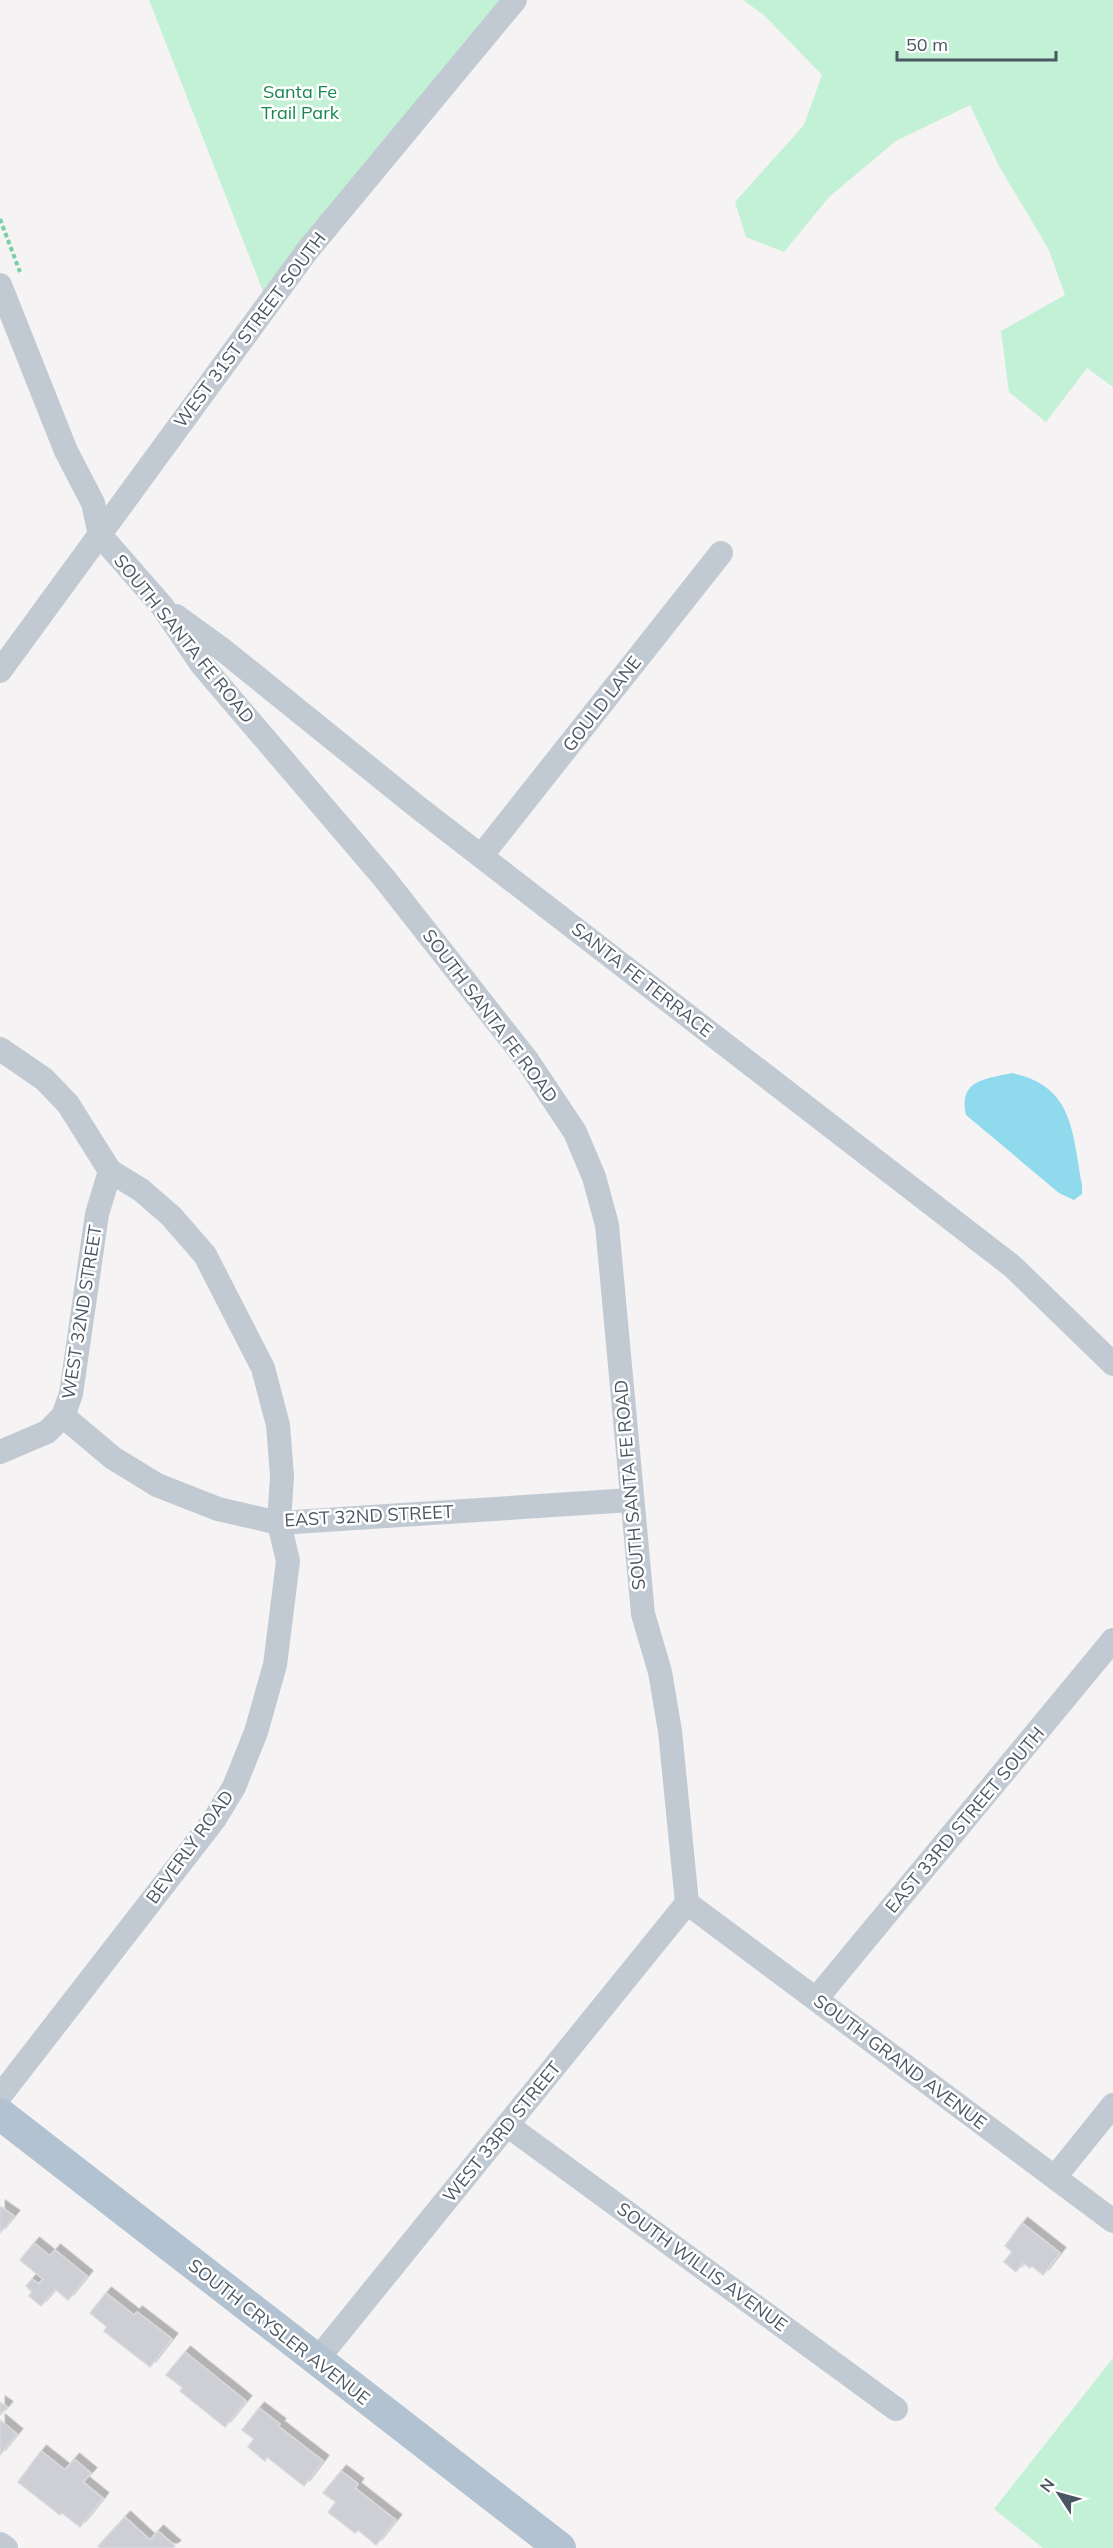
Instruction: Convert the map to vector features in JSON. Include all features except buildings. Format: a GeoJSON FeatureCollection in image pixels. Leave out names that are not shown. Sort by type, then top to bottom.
{"type":"FeatureCollection","features":[{"type":"Feature","properties":{"kind":"main road","name":"SOUTH CRYSLER AVENUE"},"geometry":{"type":"LineString","coordinates":[[0,2114],[560,2548]]}},
{"type":"Feature","properties":{"kind":"street","name":"WEST 31ST STREET SOUTH"},"geometry":{"type":"LineString","coordinates":[[0,671],[307,251],[514,0]]}},
{"type":"Feature","properties":{"kind":"street","name":"SOUTH SANTA FE ROAD"},"geometry":{"type":"LineString","coordinates":[[0,285],[66,451],[93,503],[100,535],[162,606],[202,665],[384,878],[520,1051],[575,1132],[594,1177],[607,1225],[643,1614],[660,1672],[670,1731],[687,1903]]}},
{"type":"Feature","properties":{"kind":"street","name":"GOULD LANE"},"geometry":{"type":"LineString","coordinates":[[482,855],[721,553]]}},
{"type":"Feature","properties":{"kind":"street","name":"SANTA FE TERRACE"},"geometry":{"type":"LineString","coordinates":[[162,606],[223,650],[420,809],[1012,1266],[1113,1364]]}},
{"type":"Feature","properties":{"kind":"street","name":"BEVERLY ROAD"},"geometry":{"type":"LineString","coordinates":[[0,1049],[44,1079],[68,1104],[110,1171],[171,1216],[205,1255],[263,1368],[278,1425],[282,1476],[279,1523],[288,1561],[275,1665],[256,1732],[234,1787],[214,1820],[0,2096]]}},
{"type":"Feature","properties":{"kind":"street","name":"WEST 32ND STREET"},"geometry":{"type":"LineString","coordinates":[[0,1452],[47,1432],[63,1416],[71,1394],[97,1214],[110,1171]]}},
{"type":"Feature","properties":{"kind":"street","name":"EAST 32ND STREET"},"geometry":{"type":"LineString","coordinates":[[63,1416],[112,1458],[157,1485],[218,1509],[279,1523],[631,1500]]}},
{"type":"Feature","properties":{"kind":"street","name":"EAST 33RD STREET SOUTH"},"geometry":{"type":"LineString","coordinates":[[816,1999],[1113,1640]]}},
{"type":"Feature","properties":{"kind":"street","name":"SOUTH GRAND AVENUE"},"geometry":{"type":"LineString","coordinates":[[687,1903],[1113,2221]]}},
{"type":"Feature","properties":{"kind":"street","name":"WEST 33RD STREET"},"geometry":{"type":"LineString","coordinates":[[316,2361],[687,1903]]}},
{"type":"Feature","properties":{"kind":"street"},"geometry":{"type":"LineString","coordinates":[[1055,2177],[1113,2105]]}},
{"type":"Feature","properties":{"kind":"street","name":"SOUTH WILLIS AVENUE"},"geometry":{"type":"LineString","coordinates":[[507,2125],[896,2409]]}},
{"type":"Feature","properties":{"kind":"street"},"geometry":{"type":"LineString","coordinates":[[0,2544],[6,2548]]}},
{"type":"Feature","properties":{"kind":"green space","name":"Santa Fe Trail Park"},"geometry":{"type":"Polygon","coordinates":[[[149,0],[516,0],[268,304],[149,0]]]}},
{"type":"Feature","properties":{"kind":"green space"},"geometry":{"type":"Polygon","coordinates":[[[743,0],[1113,0],[1113,387],[1087,368],[1046,422],[1009,392],[1001,331],[1065,295],[1049,250],[999,166],[970,105],[896,141],[829,197],[784,252],[746,237],[735,202],[804,125],[822,75],[765,16],[743,0]]]}},
{"type":"Feature","properties":{"kind":"green space"},"geometry":{"type":"Polygon","coordinates":[[[1113,2358],[1113,2548],[1043,2548],[994,2509],[1113,2358]]]}},
{"type":"Feature","properties":{"kind":"water"},"geometry":{"type":"Polygon","coordinates":[[[1012,1073],[1032,1079],[1048,1089],[1059,1100],[1066,1114],[1072,1129],[1082,1184],[1082,1194],[1074,1200],[1059,1193],[966,1115],[966,1095],[970,1088],[983,1080],[1012,1073]]]}}]}
